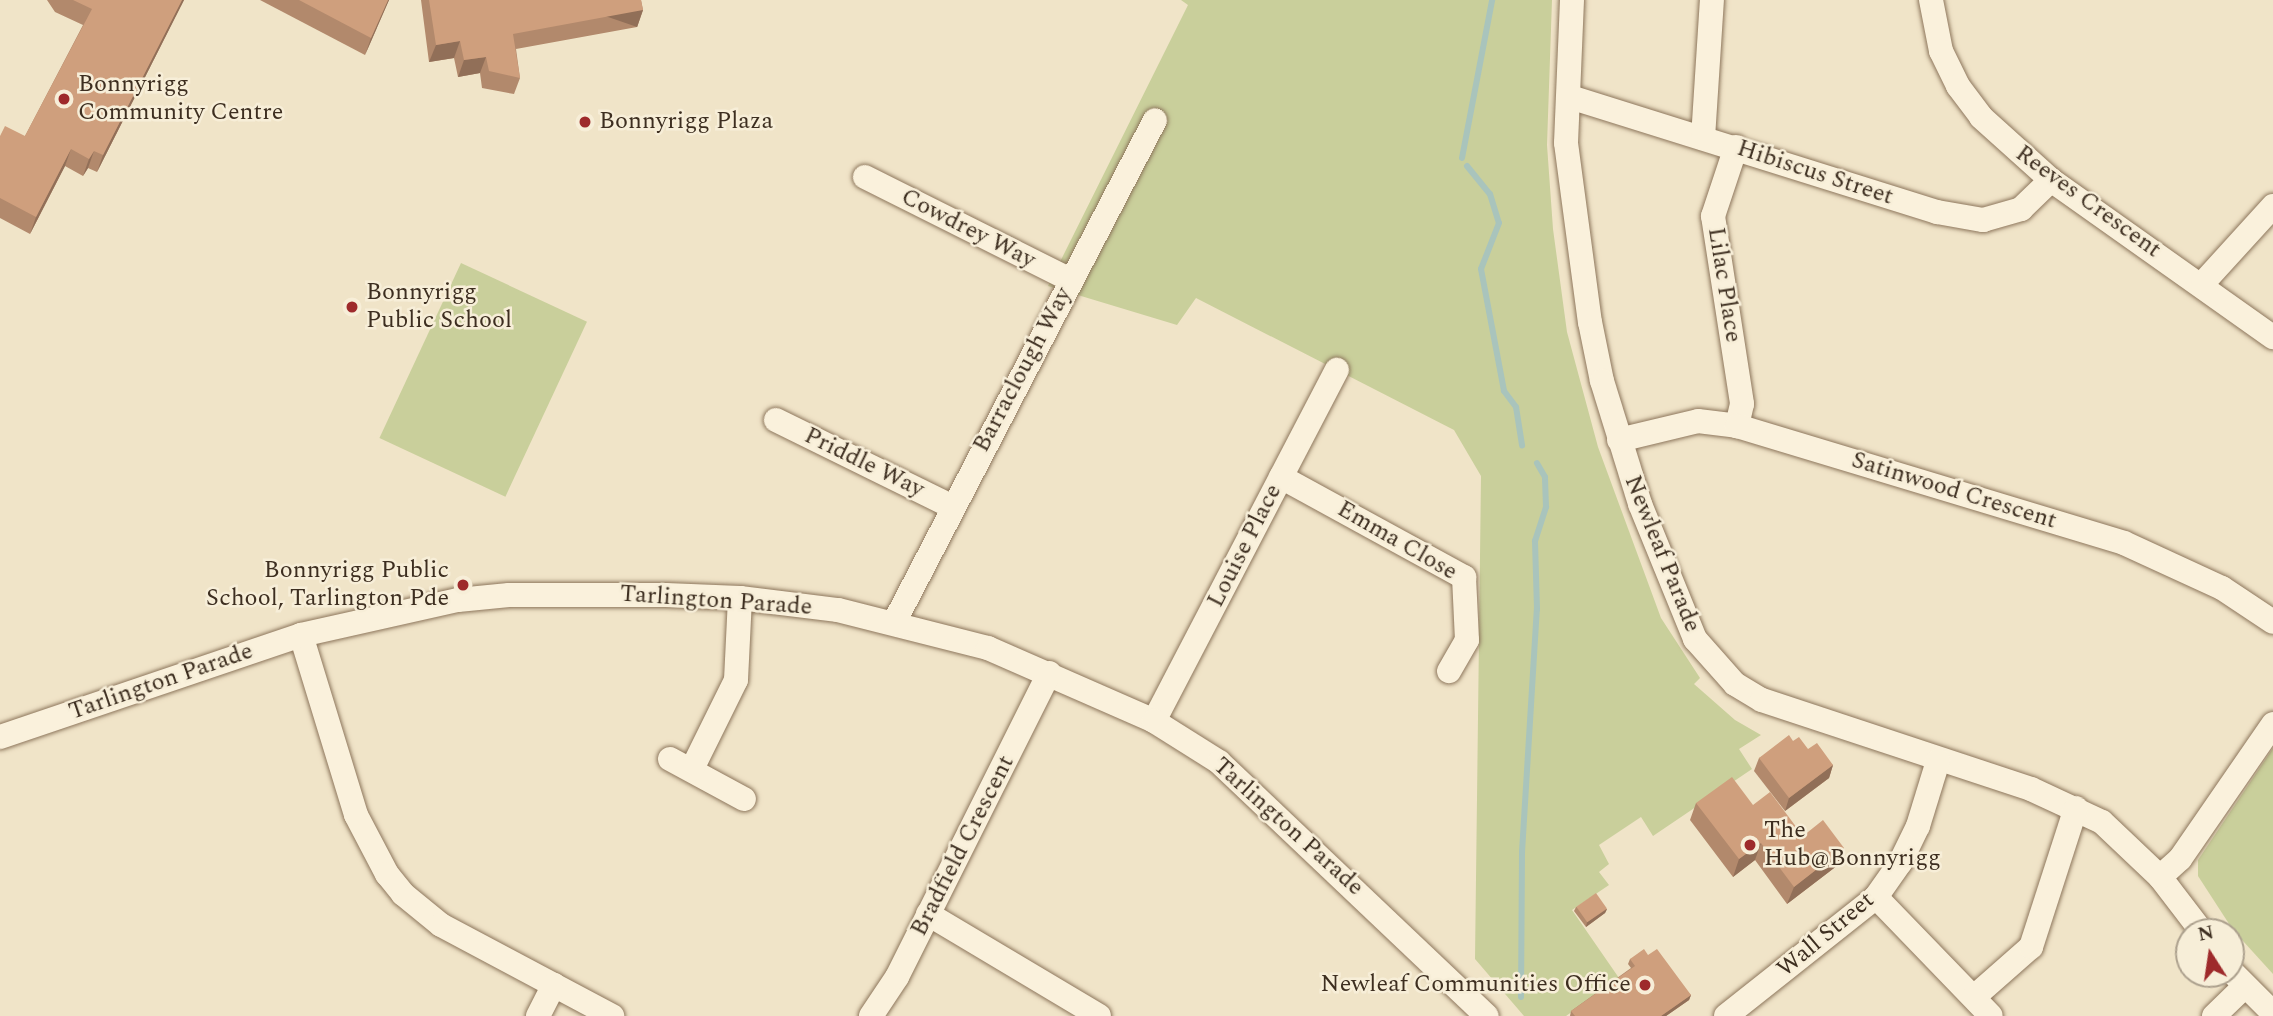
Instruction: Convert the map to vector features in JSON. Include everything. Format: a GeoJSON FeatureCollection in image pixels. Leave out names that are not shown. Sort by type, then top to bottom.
{"type":"FeatureCollection","features":[{"type":"Feature","properties":{"kind":"street","name":"Newleaf Parade"},"geometry":{"type":"LineString","coordinates":[[1572,0],[1566,47],[1570,97],[1566,143],[1580,258],[1602,381],[1619,440],[1678,602],[1695,639],[1721,670],[1753,695],[1790,712],[2076,808],[2126,842],[2161,877],[2192,918]]}},
{"type":"Feature","properties":{"kind":"street"},"geometry":{"type":"LineString","coordinates":[[1703,138],[1712,0]]}},
{"type":"Feature","properties":{"kind":"street","name":"Reeves Crescent"},"geometry":{"type":"LineString","coordinates":[[1931,0],[1941,51],[1958,86],[1981,117],[2051,180],[2203,283],[2273,337]]}},
{"type":"Feature","properties":{"kind":"street","name":"Hibiscus Street"},"geometry":{"type":"LineString","coordinates":[[1570,97],[1937,212],[1983,220],[2021,209],[2051,180]]}},
{"type":"Feature","properties":{"kind":"street","name":"Barraclough Way"},"geometry":{"type":"LineString","coordinates":[[895,621],[951,506],[1156,120]]}},
{"type":"Feature","properties":{"kind":"street","name":"Lilac Place"},"geometry":{"type":"LineString","coordinates":[[1736,147],[1713,216],[1742,404],[1737,426]]}},
{"type":"Feature","properties":{"kind":"street","name":"Cowdrey Way"},"geometry":{"type":"LineString","coordinates":[[865,177],[1071,280]]}},
{"type":"Feature","properties":{"kind":"street"},"geometry":{"type":"LineString","coordinates":[[2203,283],[2273,206]]}},
{"type":"Feature","properties":{"kind":"street","name":"Louise Place"},"geometry":{"type":"LineString","coordinates":[[1154,721],[1337,370]]}},
{"type":"Feature","properties":{"kind":"street","name":"Priddle Way"},"geometry":{"type":"LineString","coordinates":[[776,420],[951,506]]}},
{"type":"Feature","properties":{"kind":"street","name":"Satinwood Crescent"},"geometry":{"type":"LineString","coordinates":[[1619,440],[1698,421],[1737,426],[2124,543],[2195,574],[2271,616]]}},
{"type":"Feature","properties":{"kind":"street","name":"Emma Close"},"geometry":{"type":"LineString","coordinates":[[1281,478],[1464,577],[1468,587],[1467,640],[1449,671]]}},
{"type":"Feature","properties":{"kind":"street","name":"Tarlington Parade"},"geometry":{"type":"LineString","coordinates":[[0,737],[301,635],[396,612],[509,595],[740,598],[895,621],[988,648],[1049,673],[1154,721],[1219,762],[1258,795],[1487,1016]]}},
{"type":"Feature","properties":{"kind":"street"},"geometry":{"type":"LineString","coordinates":[[740,598],[736,680],[681,764],[744,799]]}},
{"type":"Feature","properties":{"kind":"street"},"geometry":{"type":"LineString","coordinates":[[301,635],[346,790],[366,839],[387,874],[441,925],[612,1016]]}},
{"type":"Feature","properties":{"kind":"street","name":"Bradfield Crescent"},"geometry":{"type":"LineString","coordinates":[[871,1016],[897,977],[1049,673]]}},
{"type":"Feature","properties":{"kind":"street"},"geometry":{"type":"LineString","coordinates":[[2161,877],[2180,859],[2273,724]]}},
{"type":"Feature","properties":{"kind":"street","name":"Wall Street"},"geometry":{"type":"LineString","coordinates":[[1726,1016],[1876,897],[1900,863],[1918,826],[1938,761]]}},
{"type":"Feature","properties":{"kind":"street"},"geometry":{"type":"LineString","coordinates":[[1974,997],[2031,947],[2076,808]]}},
{"type":"Feature","properties":{"kind":"street"},"geometry":{"type":"LineString","coordinates":[[1876,897],[1991,1016]]}},
{"type":"Feature","properties":{"kind":"street"},"geometry":{"type":"LineString","coordinates":[[928,914],[1099,1016]]}},
{"type":"Feature","properties":{"kind":"street"},"geometry":{"type":"LineString","coordinates":[[538,1016],[554,985]]}},
{"type":"Feature","properties":{"kind":"street"},"geometry":{"type":"LineString","coordinates":[[2245,986],[2273,1013]]}},
{"type":"Feature","properties":{"kind":"street"},"geometry":{"type":"LineString","coordinates":[[2214,1016],[2232,988]]}},
{"type":"Feature","properties":{"kind":"green space"},"geometry":{"type":"Polygon","coordinates":[[[1181,0],[1552,0],[1547,145],[1553,229],[1567,332],[1598,447],[1661,618],[1700,678],[1694,684],[1735,720],[1761,735],[1739,749],[1752,769],[1653,836],[1641,817],[1599,845],[1609,864],[1599,872],[1609,885],[1572,910],[1619,978],[1566,1016],[1524,1016],[1475,959],[1481,476],[1454,430],[1196,298],[1177,325],[1048,286],[1188,5],[1181,0]]]}},
{"type":"Feature","properties":{"kind":"green space"},"geometry":{"type":"Polygon","coordinates":[[[461,263],[587,322],[505,497],[379,438],[461,263]]]}},
{"type":"Feature","properties":{"kind":"green space"},"geometry":{"type":"Polygon","coordinates":[[[2273,748],[2273,974],[2245,943],[2245,918],[2225,918],[2198,876],[2198,860],[2273,748]]]}},
{"type":"Feature","properties":{"kind":"building"},"geometry":{"type":"Polygon","coordinates":[[[73,0],[182,0],[103,155],[94,151],[89,159],[71,149],[36,217],[0,198],[0,136],[5,126],[25,136],[92,9],[73,0]]]}},
{"type":"Feature","properties":{"kind":"building"},"geometry":{"type":"Polygon","coordinates":[[[299,0],[388,0],[371,38],[299,0]]]}},
{"type":"Feature","properties":{"kind":"building","name":"Bonnyrigg Plaza"},"geometry":{"type":"Polygon","coordinates":[[[429,0],[641,0],[643,10],[513,34],[520,78],[489,71],[486,57],[464,60],[460,41],[436,45],[429,0]]]}},
{"type":"Feature","properties":{"kind":"building","name":"The Hub@Bonnyrigg"},"geometry":{"type":"Polygon","coordinates":[[[1789,735],[1793,741],[1799,737],[1808,749],[1817,743],[1833,765],[1789,798],[1759,758],[1789,735]]]}},
{"type":"Feature","properties":{"kind":"building","name":"The Hub@Bonnyrigg"},"geometry":{"type":"Polygon","coordinates":[[[1732,777],[1753,805],[1770,792],[1803,836],[1823,820],[1844,848],[1794,887],[1761,843],[1739,859],[1696,803],[1732,777]]]}},
{"type":"Feature","properties":{"kind":"building"},"geometry":{"type":"Polygon","coordinates":[[[1596,893],[1607,909],[1587,922],[1576,907],[1596,893]]]}},
{"type":"Feature","properties":{"kind":"building","name":"Newleaf Communities Office"},"geometry":{"type":"Polygon","coordinates":[[[1644,949],[1648,955],[1657,949],[1691,995],[1661,1016],[1575,1016],[1571,1011],[1635,966],[1630,959],[1644,949]]]}},
{"type":"Feature","properties":{"kind":"waterway"},"geometry":{"type":"LineString","coordinates":[[1462,158],[1492,0]]}},
{"type":"Feature","properties":{"kind":"waterway"},"geometry":{"type":"LineString","coordinates":[[1467,166],[1490,194],[1499,223],[1481,269],[1504,391],[1516,407],[1522,446]]}},
{"type":"Feature","properties":{"kind":"waterway"},"geometry":{"type":"LineString","coordinates":[[1521,997],[1522,852],[1537,609],[1535,541],[1546,507],[1545,477],[1537,463]]}},
{"type":"Feature","properties":{"kind":"place","name":"Bonnyrigg Community Centre"},"geometry":{"type":"Point","coordinates":[64,99]}},
{"type":"Feature","properties":{"kind":"place","name":"Bonnyrigg Plaza"},"geometry":{"type":"Point","coordinates":[585,122]}},
{"type":"Feature","properties":{"kind":"place","name":"Bonnyrigg Public School"},"geometry":{"type":"Point","coordinates":[352,307]}},
{"type":"Feature","properties":{"kind":"place","name":"Bonnyrigg Public School, Tarlington Pde"},"geometry":{"type":"Point","coordinates":[463,585]}},
{"type":"Feature","properties":{"kind":"place","name":"The Hub@Bonnyrigg"},"geometry":{"type":"Point","coordinates":[1750,845]}},
{"type":"Feature","properties":{"kind":"place","name":"Newleaf Communities Office"},"geometry":{"type":"Point","coordinates":[1645,985]}}]}
